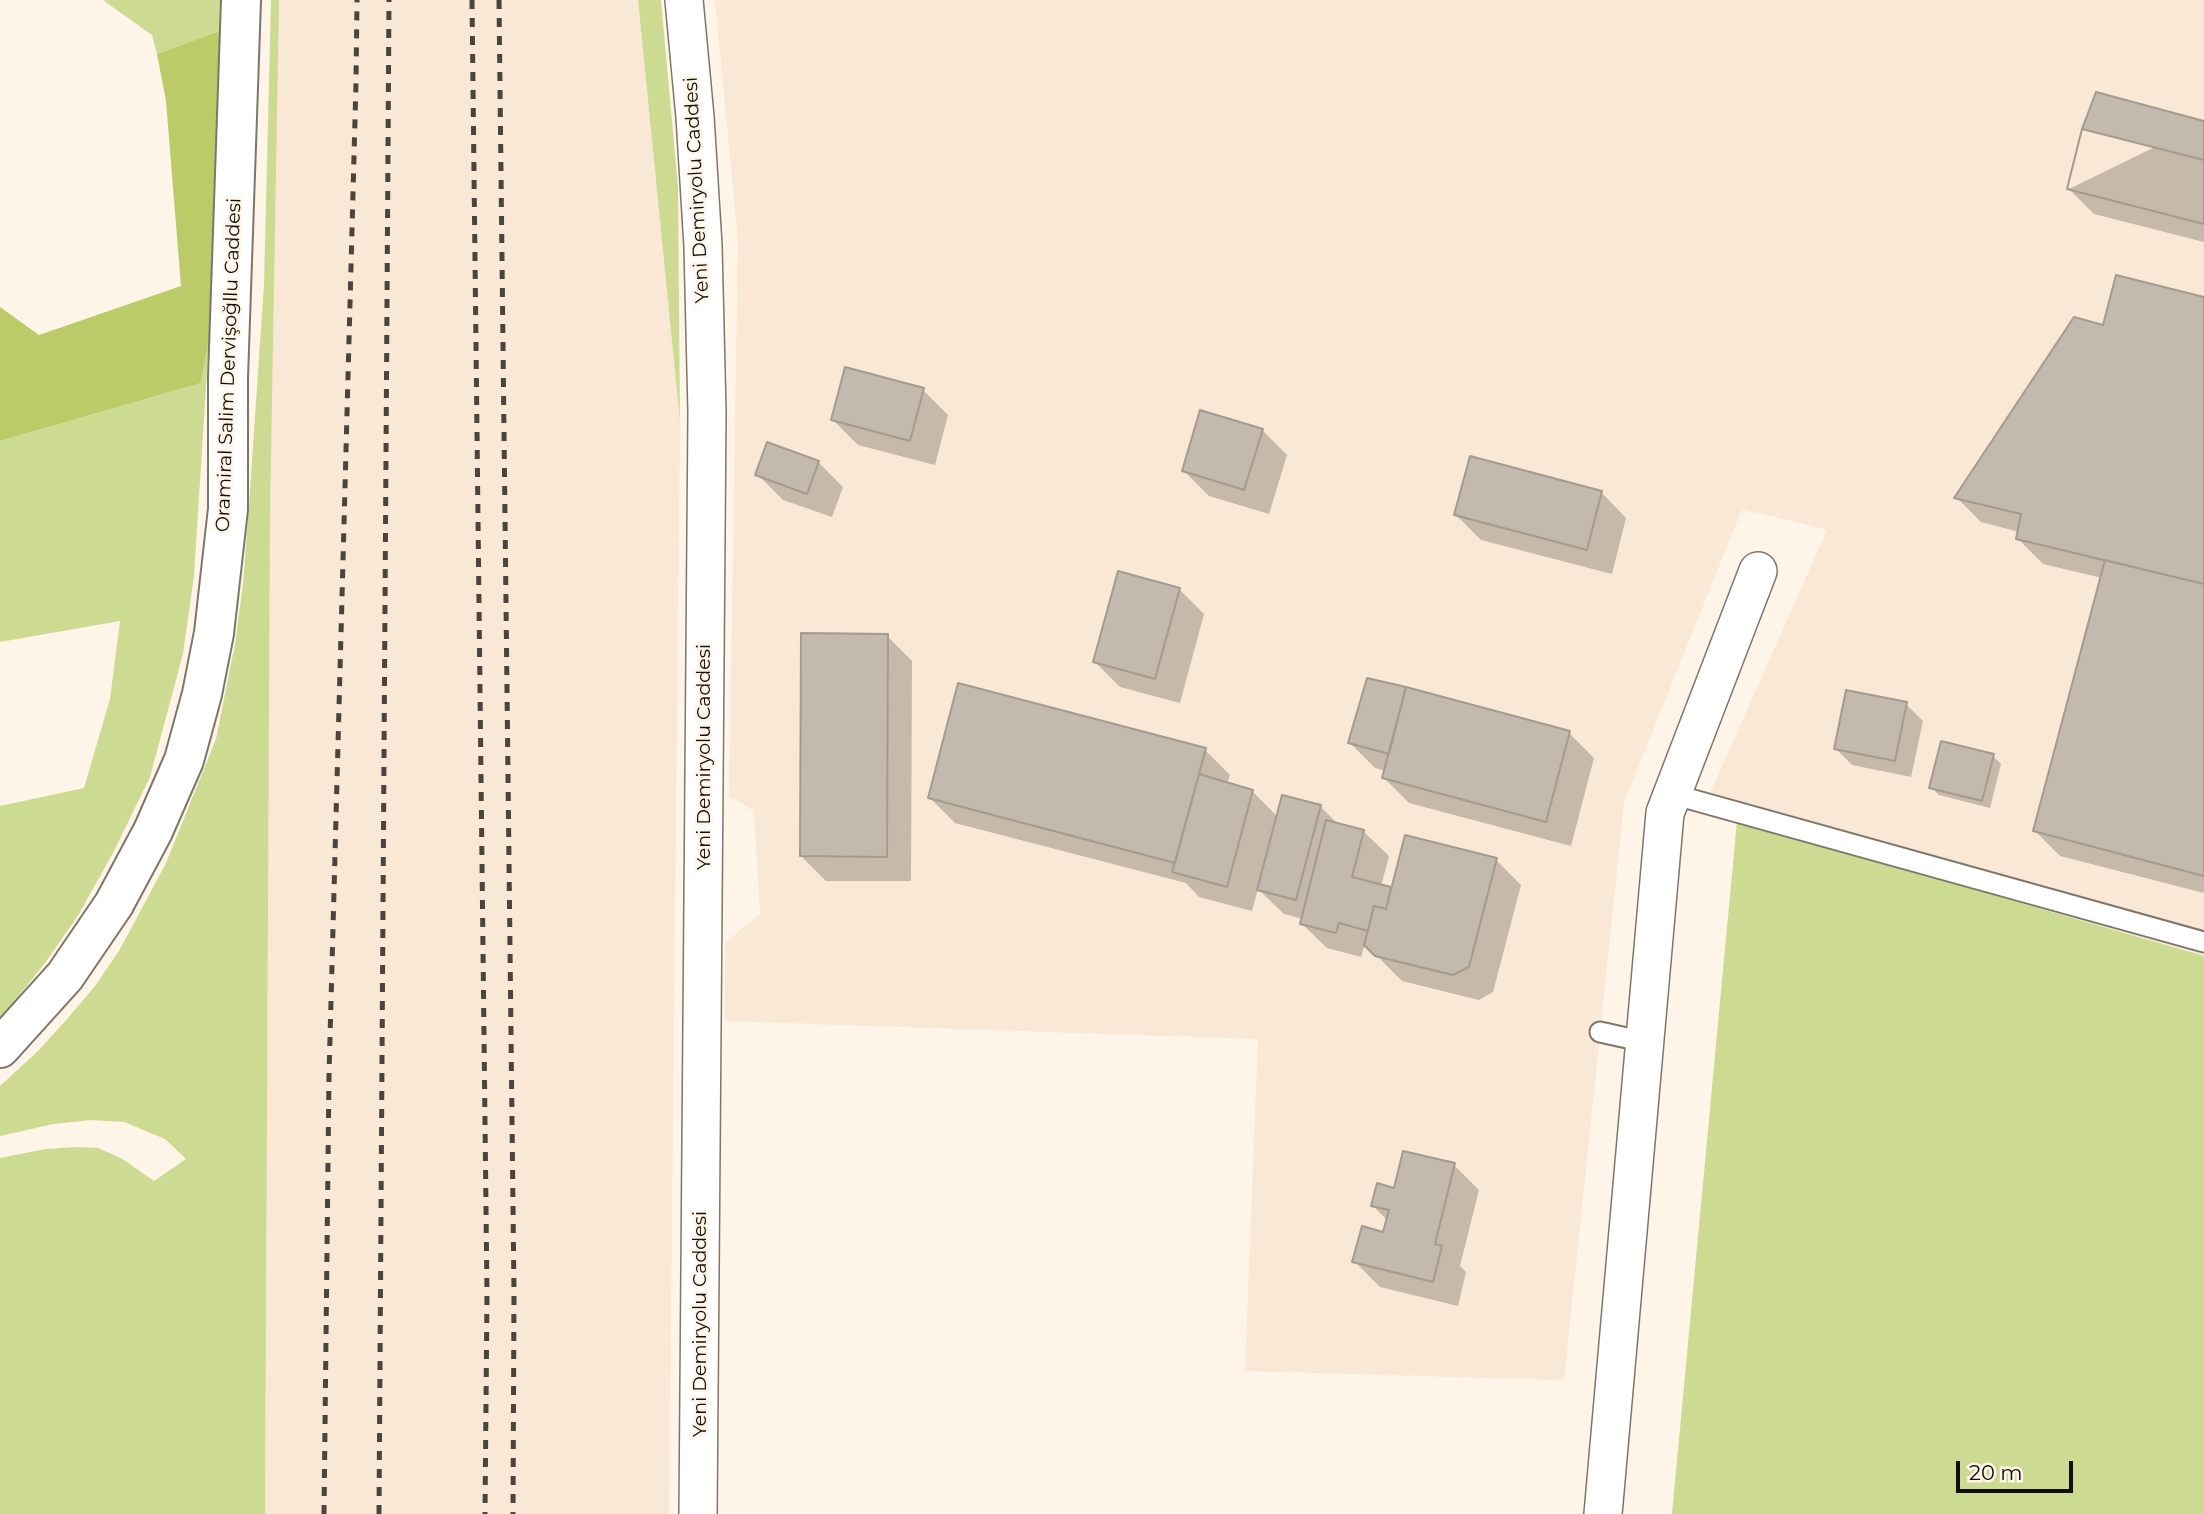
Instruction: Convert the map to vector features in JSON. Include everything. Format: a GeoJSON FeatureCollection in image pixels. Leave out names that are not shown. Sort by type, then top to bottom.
{"type":"FeatureCollection","features":[{"type":"Feature","properties":{"kind":"street","name":"Oramiral Salim Dervişoğllu Caddesi"},"geometry":{"type":"LineString","coordinates":[[0,1048],[65,976],[114,904],[153,831],[184,760],[202,694],[214,633],[228,509],[228,377],[241,0]]}},
{"type":"Feature","properties":{"kind":"street","name":"Yeni Demiryolu Caddesi"},"geometry":{"type":"LineString","coordinates":[[684,0],[704,246],[707,412],[698,1514]]}},
{"type":"Feature","properties":{"kind":"street"},"geometry":{"type":"LineString","coordinates":[[1604,1514],[1665,813],[1758,571]]}},
{"type":"Feature","properties":{"kind":"lane"},"geometry":{"type":"LineString","coordinates":[[1672,794],[2204,942]]}},
{"type":"Feature","properties":{"kind":"lane"},"geometry":{"type":"LineString","coordinates":[[1600,1032],[1645,1042]]}},
{"type":"Feature","properties":{"kind":"shaded area"},"geometry":{"type":"Polygon","coordinates":[[[278,0],[638,0],[680,422],[669,1514],[265,1514],[270,515],[278,0]]]}},
{"type":"Feature","properties":{"kind":"shaded area"},"geometry":{"type":"Polygon","coordinates":[[[715,0],[2204,0],[2204,956],[1702,811],[1827,530],[1742,509],[1624,803],[1564,1380],[1245,1371],[1258,1039],[725,1021],[725,943],[760,914],[754,811],[729,796],[738,240],[715,0]]]}},
{"type":"Feature","properties":{"kind":"green space"},"geometry":{"type":"Polygon","coordinates":[[[105,0],[222,0],[222,30],[157,54],[152,35],[105,0]]]}},
{"type":"Feature","properties":{"kind":"green space"},"geometry":{"type":"Polygon","coordinates":[[[271,0],[279,0],[270,515],[265,1514],[0,1514],[0,1158],[46,1149],[98,1148],[121,1158],[154,1181],[186,1159],[165,1139],[124,1122],[91,1120],[53,1124],[0,1136],[0,1086],[39,1050],[67,1019],[95,986],[119,951],[166,863],[216,739],[235,644],[249,505],[264,284],[271,0]]]}},
{"type":"Feature","properties":{"kind":"green space"},"geometry":{"type":"Polygon","coordinates":[[[638,0],[661,0],[678,187],[680,422],[638,0]]]}},
{"type":"Feature","properties":{"kind":"green space"},"geometry":{"type":"Polygon","coordinates":[[[222,30],[209,339],[201,383],[0,441],[0,307],[39,335],[181,286],[166,101],[157,54],[222,30]]]}},
{"type":"Feature","properties":{"kind":"green space"},"geometry":{"type":"Polygon","coordinates":[[[209,339],[194,576],[183,654],[150,777],[79,914],[45,963],[0,1019],[0,806],[84,788],[110,699],[120,621],[0,642],[0,441],[201,383],[209,339]]]}},
{"type":"Feature","properties":{"kind":"green space"},"geometry":{"type":"Polygon","coordinates":[[[1737,821],[2204,956],[2204,1514],[1672,1514],[1737,821]]]}},
{"type":"Feature","properties":{"kind":"building"},"geometry":{"type":"Polygon","coordinates":[[[2096,92],[2204,121],[2204,224],[2067,189],[2082,129],[2096,92]]]}},
{"type":"Feature","properties":{"kind":"building"},"geometry":{"type":"Polygon","coordinates":[[[2082,129],[2204,160],[2204,224],[2067,189],[2082,129]]]}},
{"type":"Feature","properties":{"kind":"building"},"geometry":{"type":"Polygon","coordinates":[[[2116,275],[2204,297],[2204,584],[2016,539],[2021,514],[1954,498],[2074,317],[2103,325],[2116,275]]]}},
{"type":"Feature","properties":{"kind":"building"},"geometry":{"type":"Polygon","coordinates":[[[845,367],[924,388],[910,441],[831,420],[845,367]]]}},
{"type":"Feature","properties":{"kind":"building"},"geometry":{"type":"Polygon","coordinates":[[[1200,410],[1263,429],[1244,490],[1182,471],[1200,410]]]}},
{"type":"Feature","properties":{"kind":"building"},"geometry":{"type":"Polygon","coordinates":[[[767,442],[819,461],[807,494],[755,475],[767,442]]]}},
{"type":"Feature","properties":{"kind":"building"},"geometry":{"type":"Polygon","coordinates":[[[1470,456],[1602,491],[1587,550],[1454,515],[1470,456]]]}},
{"type":"Feature","properties":{"kind":"building"},"geometry":{"type":"Polygon","coordinates":[[[2105,560],[2204,584],[2204,876],[2033,831],[2105,560]]]}},
{"type":"Feature","properties":{"kind":"building"},"geometry":{"type":"Polygon","coordinates":[[[1118,571],[1180,588],[1155,679],[1093,662],[1118,571]]]}},
{"type":"Feature","properties":{"kind":"building"},"geometry":{"type":"Polygon","coordinates":[[[801,633],[888,634],[887,857],[800,856],[801,633]]]}},
{"type":"Feature","properties":{"kind":"building"},"geometry":{"type":"Polygon","coordinates":[[[1367,678],[1406,687],[1389,754],[1348,743],[1367,678]]]}},
{"type":"Feature","properties":{"kind":"building"},"geometry":{"type":"Polygon","coordinates":[[[958,683],[1206,748],[1175,863],[928,798],[958,683]]]}},
{"type":"Feature","properties":{"kind":"building"},"geometry":{"type":"Polygon","coordinates":[[[1406,687],[1570,731],[1546,822],[1382,778],[1406,687]]]}},
{"type":"Feature","properties":{"kind":"building"},"geometry":{"type":"Polygon","coordinates":[[[1846,690],[1907,702],[1895,761],[1834,749],[1846,690]]]}},
{"type":"Feature","properties":{"kind":"building"},"geometry":{"type":"Polygon","coordinates":[[[1941,741],[1994,754],[1982,801],[1929,788],[1941,741]]]}},
{"type":"Feature","properties":{"kind":"building"},"geometry":{"type":"Polygon","coordinates":[[[1199,774],[1253,790],[1227,887],[1172,872],[1199,774]]]}},
{"type":"Feature","properties":{"kind":"building"},"geometry":{"type":"Polygon","coordinates":[[[1282,795],[1321,805],[1296,900],[1257,890],[1282,795]]]}},
{"type":"Feature","properties":{"kind":"building"},"geometry":{"type":"Polygon","coordinates":[[[1326,820],[1364,830],[1352,877],[1391,887],[1386,909],[1374,906],[1368,931],[1339,923],[1336,933],[1300,924],[1326,820]]]}},
{"type":"Feature","properties":{"kind":"building"},"geometry":{"type":"Polygon","coordinates":[[[1405,835],[1497,858],[1469,967],[1453,975],[1375,956],[1364,945],[1374,906],[1386,909],[1405,835]]]}},
{"type":"Feature","properties":{"kind":"building"},"geometry":{"type":"Polygon","coordinates":[[[1403,1151],[1455,1163],[1435,1244],[1442,1246],[1433,1282],[1352,1262],[1362,1226],[1383,1232],[1389,1210],[1371,1206],[1377,1183],[1394,1188],[1403,1151]]]}},
{"type":"Feature","properties":{"kind":"railway"},"geometry":{"type":"LineString","coordinates":[[324,1514],[329,1075],[357,0]]}},
{"type":"Feature","properties":{"kind":"railway"},"geometry":{"type":"LineString","coordinates":[[379,1514],[389,0]]}},
{"type":"Feature","properties":{"kind":"railway"},"geometry":{"type":"LineString","coordinates":[[472,0],[487,1294],[485,1514]]}},
{"type":"Feature","properties":{"kind":"railway"},"geometry":{"type":"LineString","coordinates":[[499,0],[514,1292],[513,1514]]}}]}
